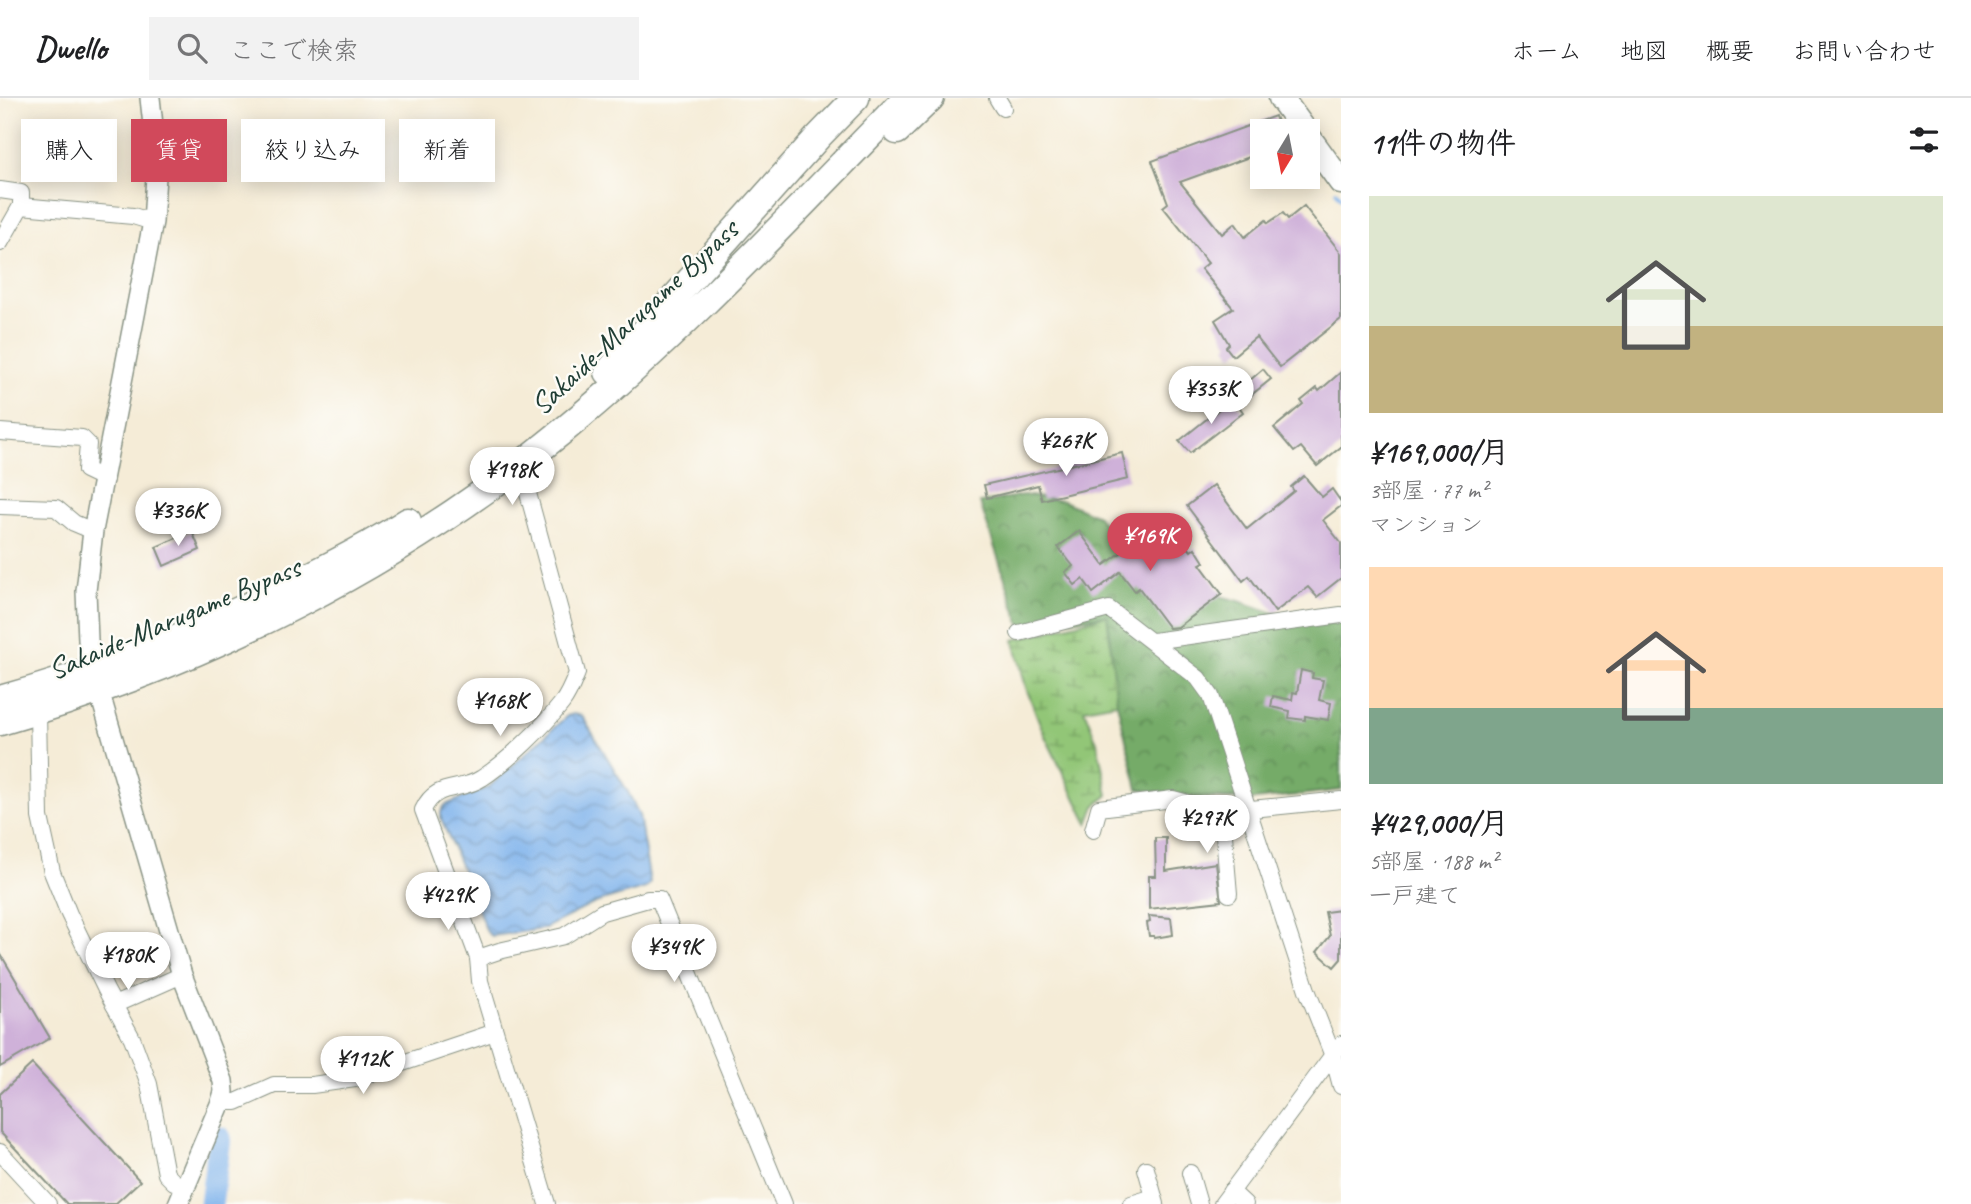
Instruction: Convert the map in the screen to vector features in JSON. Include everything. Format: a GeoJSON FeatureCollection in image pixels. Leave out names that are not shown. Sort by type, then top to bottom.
{"type":"FeatureCollection","features":[{"type":"Feature","properties":{"kind":"highway"},"geometry":{"type":"LineString","coordinates":[[608,372],[818,136],[856,98]]}},
{"type":"Feature","properties":{"kind":"highway","name":"Sakaide-Marugame Bypass"},"geometry":{"type":"LineString","coordinates":[[0,722],[38,711],[247,607],[388,534],[471,481],[554,419],[608,372],[702,283],[881,98]]}},
{"type":"Feature","properties":{"kind":"highway","name":"Sakaide-Marugame Bypass"},"geometry":{"type":"LineString","coordinates":[[0,699],[96,680],[255,626],[340,583],[407,544],[565,430],[713,294],[906,98]]}},
{"type":"Feature","properties":{"kind":"highway"},"geometry":{"type":"LineString","coordinates":[[565,430],[648,368],[740,287],[931,98]]}},
{"type":"Feature","properties":{"kind":"main road"},"geometry":{"type":"LineString","coordinates":[[1281,98],[1296,119]]}},
{"type":"Feature","properties":{"kind":"main road"},"geometry":{"type":"LineString","coordinates":[[1320,153],[1341,182]]}},
{"type":"Feature","properties":{"kind":"street"},"geometry":{"type":"LineString","coordinates":[[150,98],[157,161],[153,222],[93,531],[86,591],[88,640],[96,680],[182,975],[223,1081],[221,1102],[182,1195]]}},
{"type":"Feature","properties":{"kind":"street"},"geometry":{"type":"LineString","coordinates":[[0,190],[21,193],[21,205],[0,243]]}},
{"type":"Feature","properties":{"kind":"street"},"geometry":{"type":"LineString","coordinates":[[21,205],[133,216],[153,222]]}},
{"type":"Feature","properties":{"kind":"street"},"geometry":{"type":"LineString","coordinates":[[0,432],[82,438],[88,444],[86,470],[105,479]]}},
{"type":"Feature","properties":{"kind":"street"},"geometry":{"type":"LineString","coordinates":[[520,464],[577,673],[562,703],[510,754],[480,779],[435,793],[427,799],[423,810],[478,958],[480,981],[547,1204]]}},
{"type":"Feature","properties":{"kind":"street"},"geometry":{"type":"LineString","coordinates":[[0,506],[56,508],[75,523],[93,531]]}},
{"type":"Feature","properties":{"kind":"street"},"geometry":{"type":"LineString","coordinates":[[1019,633],[1109,609],[1198,678],[1211,696],[1307,990],[1337,1050],[1341,1086]]}},
{"type":"Feature","properties":{"kind":"street"},"geometry":{"type":"LineString","coordinates":[[1153,641],[1341,615]]}},
{"type":"Feature","properties":{"kind":"street"},"geometry":{"type":"LineString","coordinates":[[38,711],[40,817],[52,872],[69,914],[132,1038],[149,1084],[166,1174],[182,1195]]}},
{"type":"Feature","properties":{"kind":"street"},"geometry":{"type":"LineString","coordinates":[[1093,830],[1099,808],[1173,799],[1206,810],[1222,812],[1341,800]]}},
{"type":"Feature","properties":{"kind":"street"},"geometry":{"type":"LineString","coordinates":[[1222,812],[1229,894]]}},
{"type":"Feature","properties":{"kind":"street"},"geometry":{"type":"LineString","coordinates":[[478,958],[564,936],[602,912],[648,899],[659,899],[784,1204]]}},
{"type":"Feature","properties":{"kind":"street"},"geometry":{"type":"LineString","coordinates":[[114,1005],[182,975]]}},
{"type":"Feature","properties":{"kind":"street"},"geometry":{"type":"LineString","coordinates":[[221,1102],[236,1102],[274,1085],[312,1085],[355,1079],[495,1032]]}},
{"type":"Feature","properties":{"kind":"street"},"geometry":{"type":"LineString","coordinates":[[1245,1204],[1226,1198],[1337,1050]]}},
{"type":"Feature","properties":{"kind":"street"},"geometry":{"type":"LineString","coordinates":[[0,1152],[48,1204]]}},
{"type":"Feature","properties":{"kind":"street"},"geometry":{"type":"LineString","coordinates":[[1131,1204],[1155,1200],[1146,1169]]}},
{"type":"Feature","properties":{"kind":"street"},"geometry":{"type":"LineString","coordinates":[[1190,1173],[1199,1204]]}},
{"type":"Feature","properties":{"kind":"green space"},"geometry":{"type":"Polygon","coordinates":[[[1023,495],[1063,501],[1098,516],[1136,570],[1303,623],[1341,623],[1341,790],[1255,800],[1189,797],[1138,789],[1117,703],[1107,615],[1022,626],[1020,624],[980,503],[1023,495]]]}},
{"type":"Feature","properties":{"kind":"green space"},"geometry":{"type":"Polygon","coordinates":[[[1107,615],[1117,703],[1084,709],[1097,742],[1108,795],[1095,806],[1088,824],[1044,734],[1026,688],[1014,640],[1107,615]]]}},
{"type":"Feature","properties":{"kind":"water"},"geometry":{"type":"Polygon","coordinates":[[[567,716],[582,716],[639,815],[650,883],[646,888],[595,903],[543,929],[492,936],[487,932],[441,818],[441,812],[445,805],[488,788],[567,716]]]}},
{"type":"Feature","properties":{"kind":"building"},"geometry":{"type":"Polygon","coordinates":[[[1250,125],[1250,157],[1180,182],[1222,234],[1235,223],[1245,237],[1266,220],[1268,223],[1283,213],[1288,219],[1304,206],[1341,253],[1341,319],[1280,367],[1256,337],[1233,356],[1226,347],[1229,344],[1215,320],[1233,308],[1201,269],[1208,263],[1163,207],[1168,203],[1152,161],[1250,125]]]}},
{"type":"Feature","properties":{"kind":"building"},"geometry":{"type":"Polygon","coordinates":[[[1263,369],[1271,379],[1250,396],[1242,387],[1263,369]]]}},
{"type":"Feature","properties":{"kind":"building"},"geometry":{"type":"Polygon","coordinates":[[[1341,372],[1341,447],[1317,466],[1301,447],[1294,452],[1274,428],[1303,404],[1301,401],[1317,388],[1319,391],[1341,372]]]}},
{"type":"Feature","properties":{"kind":"building"},"geometry":{"type":"Polygon","coordinates":[[[1233,398],[1243,412],[1190,453],[1179,441],[1233,398]]]}},
{"type":"Feature","properties":{"kind":"building"},"geometry":{"type":"Polygon","coordinates":[[[1122,453],[1128,479],[1042,500],[1038,485],[987,498],[984,485],[1122,453]]]}},
{"type":"Feature","properties":{"kind":"building"},"geometry":{"type":"Polygon","coordinates":[[[1304,476],[1322,497],[1332,489],[1341,502],[1341,506],[1323,520],[1341,543],[1341,578],[1317,597],[1308,587],[1275,612],[1249,576],[1243,581],[1187,506],[1214,485],[1247,529],[1294,491],[1291,487],[1304,476]]]}},
{"type":"Feature","properties":{"kind":"building"},"geometry":{"type":"Polygon","coordinates":[[[1169,522],[1191,551],[1195,548],[1204,562],[1200,564],[1222,594],[1178,627],[1169,628],[1139,588],[1135,591],[1120,572],[1093,593],[1083,579],[1075,585],[1065,572],[1073,566],[1058,547],[1079,531],[1104,565],[1137,541],[1140,544],[1169,522]]]}},
{"type":"Feature","properties":{"kind":"building"},"geometry":{"type":"Polygon","coordinates":[[[192,531],[200,550],[164,566],[156,547],[192,531]]]}},
{"type":"Feature","properties":{"kind":"building"},"geometry":{"type":"Polygon","coordinates":[[[1301,670],[1313,673],[1312,678],[1323,680],[1319,700],[1331,703],[1328,720],[1305,716],[1305,720],[1289,718],[1290,711],[1271,707],[1273,696],[1292,700],[1293,692],[1297,693],[1301,670]]]}},
{"type":"Feature","properties":{"kind":"building"},"geometry":{"type":"Polygon","coordinates":[[[1155,838],[1166,838],[1166,871],[1216,863],[1221,901],[1149,909],[1149,876],[1156,876],[1155,838]]]}},
{"type":"Feature","properties":{"kind":"building"},"geometry":{"type":"Polygon","coordinates":[[[1341,910],[1341,959],[1334,967],[1317,952],[1330,936],[1325,912],[1341,910]]]}},
{"type":"Feature","properties":{"kind":"building"},"geometry":{"type":"Polygon","coordinates":[[[1149,916],[1171,918],[1173,935],[1154,938],[1149,936],[1149,916]]]}},
{"type":"Feature","properties":{"kind":"building"},"geometry":{"type":"Polygon","coordinates":[[[0,953],[50,1038],[0,1067],[0,953]]]}},
{"type":"Feature","properties":{"kind":"building"},"geometry":{"type":"Polygon","coordinates":[[[32,1064],[140,1181],[115,1204],[67,1204],[0,1132],[0,1094],[32,1064]]]}},
{"type":"Feature","properties":{"kind":"waterway"},"geometry":{"type":"LineString","coordinates":[[1336,191],[1341,198]]}},
{"type":"Feature","properties":{"kind":"waterway"},"geometry":{"type":"LineString","coordinates":[[211,1204],[220,1138]]}}]}
